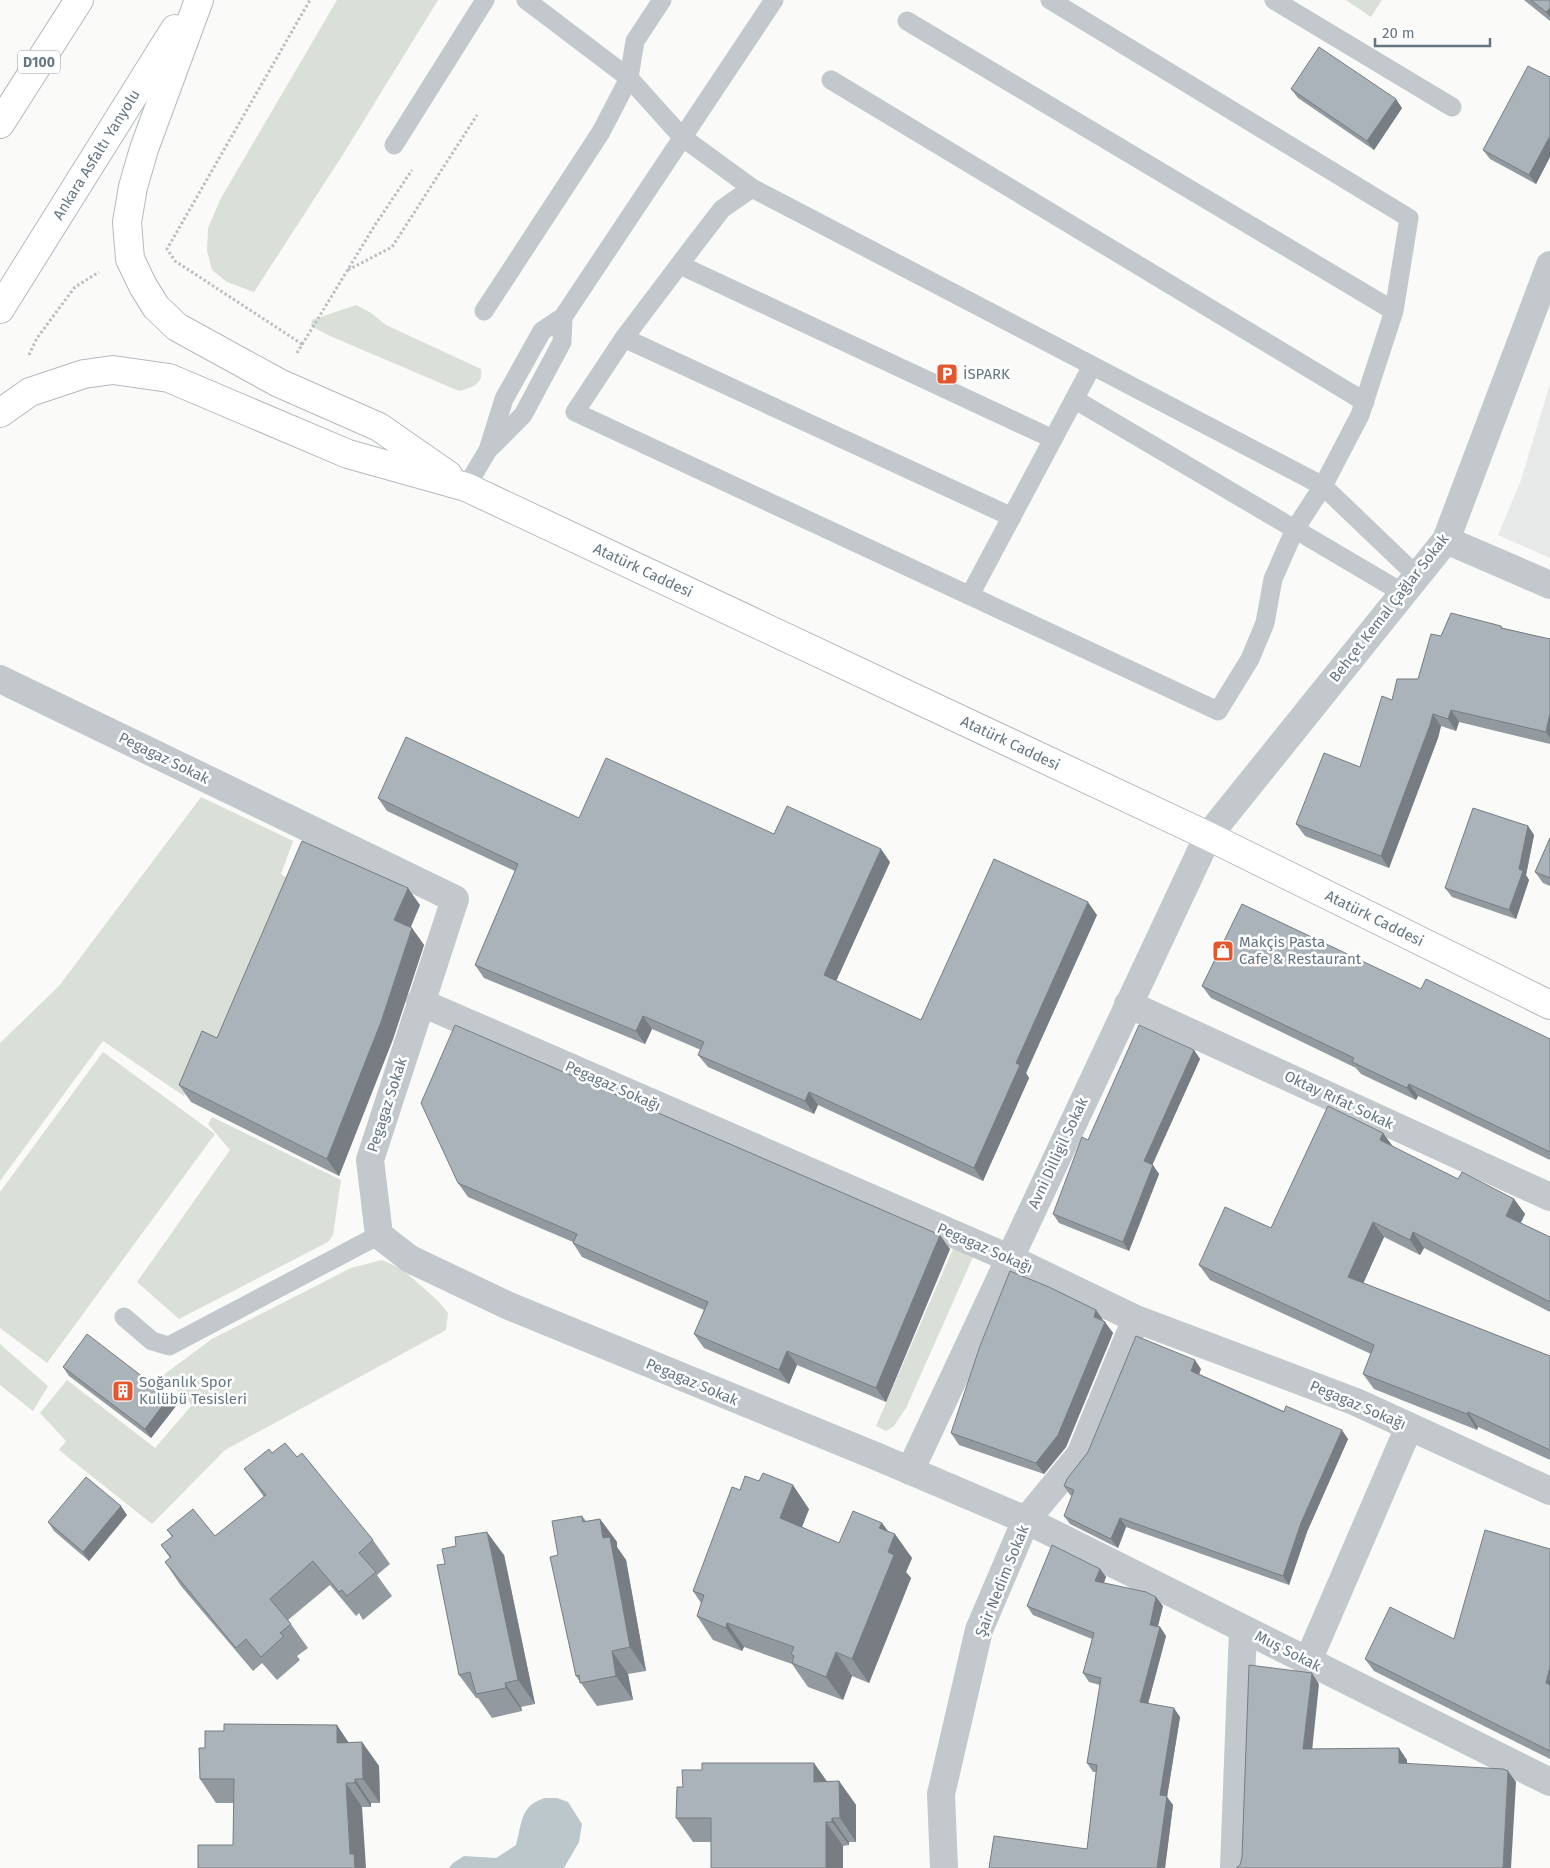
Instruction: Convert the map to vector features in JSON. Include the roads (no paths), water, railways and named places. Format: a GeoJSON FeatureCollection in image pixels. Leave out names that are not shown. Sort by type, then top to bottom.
{"type":"FeatureCollection","features":[{"type":"Feature","properties":{"kind":"main road","name":"D100"},"geometry":{"type":"LineString","coordinates":[[0,124],[79,0]]}},
{"type":"Feature","properties":{"kind":"main road","name":"Ankara Asfaltı Yanyolu"},"geometry":{"type":"LineString","coordinates":[[0,309],[193,0]]}},
{"type":"Feature","properties":{"kind":"main road"},"geometry":{"type":"LineString","coordinates":[[199,0],[144,149],[133,187],[127,222],[130,259],[156,307],[177,327],[278,383],[379,427],[466,487]]}},
{"type":"Feature","properties":{"kind":"main road"},"geometry":{"type":"LineString","coordinates":[[0,412],[30,392],[84,374],[113,370],[169,378],[348,454],[466,487]]}},
{"type":"Feature","properties":{"kind":"main road","name":"Atatürk Caddesi"},"geometry":{"type":"LineString","coordinates":[[466,487],[1208,836],[1550,1005]]}},
{"type":"Feature","properties":{"kind":"street","name":"Behçet Kemal Çağlar Sokak"},"geometry":{"type":"LineString","coordinates":[[1208,836],[1446,540],[1550,265]]}},
{"type":"Feature","properties":{"kind":"street"},"geometry":{"type":"LineString","coordinates":[[1446,540],[1550,585]]}},
{"type":"Feature","properties":{"kind":"street","name":"Pegagaz Sokak"},"geometry":{"type":"LineString","coordinates":[[0,680],[455,898],[370,1160],[379,1235],[410,1258],[508,1306],[910,1470],[1026,1520]]}},
{"type":"Feature","properties":{"kind":"street","name":"Avni Dilligil Sokak"},"geometry":{"type":"LineString","coordinates":[[910,1470],[1208,836]]}},
{"type":"Feature","properties":{"kind":"street","name":"Pegagaz Sokağı"},"geometry":{"type":"LineString","coordinates":[[420,1002],[1009,1258],[1136,1319],[1356,1402],[1550,1491]]}},
{"type":"Feature","properties":{"kind":"street","name":"Oktay Rıfat Sokak"},"geometry":{"type":"LineString","coordinates":[[1128,1004],[1550,1197]]}},
{"type":"Feature","properties":{"kind":"street","name":"Şair Nedim Sokak"},"geometry":{"type":"LineString","coordinates":[[944,1868],[941,1794],[979,1630],[1026,1520],[1080,1455],[1136,1319]]}},
{"type":"Feature","properties":{"kind":"street"},"geometry":{"type":"LineString","coordinates":[[1308,1661],[1409,1427]]}},
{"type":"Feature","properties":{"kind":"street","name":"Muş Sokak"},"geometry":{"type":"LineString","coordinates":[[1026,1520],[1550,1782]]}},
{"type":"Feature","properties":{"kind":"street"},"geometry":{"type":"LineString","coordinates":[[1234,1868],[1243,1629]]}},
{"type":"Feature","properties":{"kind":"lane"},"geometry":{"type":"LineString","coordinates":[[394,145],[485,0]]}},
{"type":"Feature","properties":{"kind":"lane"},"geometry":{"type":"LineString","coordinates":[[526,0],[629,78],[682,137],[752,188],[1323,486],[1410,585]]}},
{"type":"Feature","properties":{"kind":"lane"},"geometry":{"type":"LineString","coordinates":[[484,311],[601,132],[629,78],[635,41],[662,0]]}},
{"type":"Feature","properties":{"kind":"lane"},"geometry":{"type":"LineString","coordinates":[[466,487],[488,450],[524,415],[562,342],[563,317],[774,0]]}},
{"type":"Feature","properties":{"kind":"lane"},"geometry":{"type":"LineString","coordinates":[[752,188],[722,209],[624,338],[575,412],[1218,711],[1254,650],[1265,623],[1273,579],[1294,529],[1323,486],[1360,415],[1394,311],[1409,218],[1050,0]]}},
{"type":"Feature","properties":{"kind":"lane"},"geometry":{"type":"LineString","coordinates":[[1274,0],[1452,107]]}},
{"type":"Feature","properties":{"kind":"lane"},"geometry":{"type":"LineString","coordinates":[[907,21],[1394,311]]}},
{"type":"Feature","properties":{"kind":"lane"},"geometry":{"type":"LineString","coordinates":[[831,80],[1365,402]]}},
{"type":"Feature","properties":{"kind":"lane"},"geometry":{"type":"LineString","coordinates":[[680,264],[1053,439]]}},
{"type":"Feature","properties":{"kind":"lane"},"geometry":{"type":"LineString","coordinates":[[624,338],[1012,517]]}},
{"type":"Feature","properties":{"kind":"lane"},"geometry":{"type":"LineString","coordinates":[[970,596],[1092,366]]}},
{"type":"Feature","properties":{"kind":"lane"},"geometry":{"type":"LineString","coordinates":[[1074,399],[1294,529],[1410,585]]}},
{"type":"Feature","properties":{"kind":"lane"},"geometry":{"type":"LineString","coordinates":[[124,1317],[152,1341],[170,1346],[379,1235]]}},
{"type":"Feature","properties":{"kind":"place","name":"İSPARK"},"geometry":{"type":"Point","coordinates":[947,374]}},
{"type":"Feature","properties":{"kind":"place","name":"Makçis Pasta Cafe & Restaurant"},"geometry":{"type":"Point","coordinates":[1223,951]}},
{"type":"Feature","properties":{"kind":"place","name":"Soğanlık Spor Kulübü Tesisleri"},"geometry":{"type":"Point","coordinates":[123,1391]}}]}
